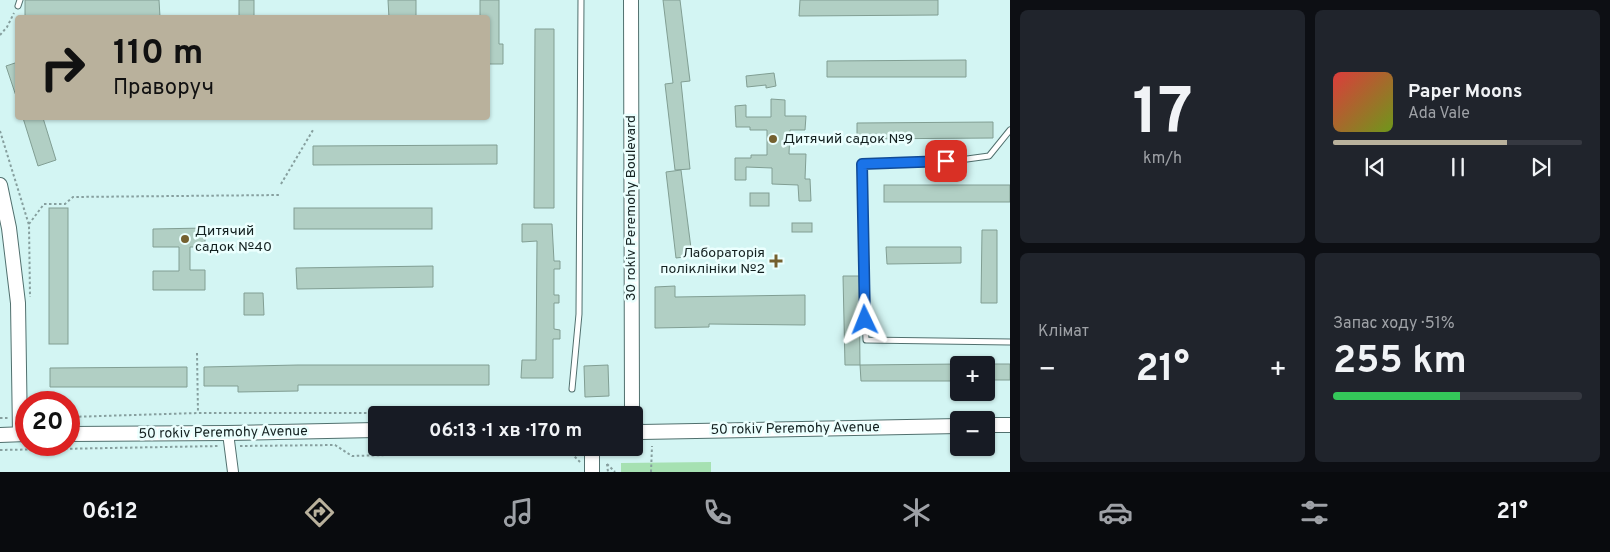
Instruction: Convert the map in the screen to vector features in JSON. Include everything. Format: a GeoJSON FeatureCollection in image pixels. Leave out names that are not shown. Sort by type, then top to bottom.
{"type":"FeatureCollection","features":[{"type":"Feature","properties":{"kind":"main road","name":"30 rokiv Peremohy Boulevard"},"geometry":{"type":"LineString","coordinates":[[631,0],[632,406]]}},
{"type":"Feature","properties":{"kind":"main road"},"geometry":{"type":"LineString","coordinates":[[0,185],[9,228],[18,303],[21,391]]}},
{"type":"Feature","properties":{"kind":"main road"},"geometry":{"type":"LineString","coordinates":[[995,425],[1010,424]]}},
{"type":"Feature","properties":{"kind":"main road","name":"50 rokiv Peremohy Avenue"},"geometry":{"type":"LineString","coordinates":[[643,432],[950,426]]}},
{"type":"Feature","properties":{"kind":"main road","name":"50 rokiv Peremohy Avenue"},"geometry":{"type":"LineString","coordinates":[[80,434],[228,440],[368,431]]}},
{"type":"Feature","properties":{"kind":"main road"},"geometry":{"type":"LineString","coordinates":[[0,435],[15,434]]}},
{"type":"Feature","properties":{"kind":"street"},"geometry":{"type":"LineString","coordinates":[[228,440],[233,472]]}},
{"type":"Feature","properties":{"kind":"lane"},"geometry":{"type":"LineString","coordinates":[[18,6],[20,0]]}},
{"type":"Feature","properties":{"kind":"lane"},"geometry":{"type":"LineString","coordinates":[[572,389],[579,314],[581,0]]}},
{"type":"Feature","properties":{"kind":"lane"},"geometry":{"type":"LineString","coordinates":[[1010,130],[989,156],[960,160],[862,164],[866,340],[1010,342]]}},
{"type":"Feature","properties":{"kind":"path"},"geometry":{"type":"LineString","coordinates":[[0,35],[7,27],[18,6]]}},
{"type":"Feature","properties":{"kind":"path"},"geometry":{"type":"LineString","coordinates":[[281,184],[313,130]]}},
{"type":"Feature","properties":{"kind":"path"},"geometry":{"type":"LineString","coordinates":[[29,225],[44,204],[65,204],[74,196],[282,195]]}},
{"type":"Feature","properties":{"kind":"path"},"geometry":{"type":"LineString","coordinates":[[197,353],[198,413]]}},
{"type":"Feature","properties":{"kind":"path"},"geometry":{"type":"LineString","coordinates":[[80,417],[198,413],[368,413]]}},
{"type":"Feature","properties":{"kind":"path"},"geometry":{"type":"LineString","coordinates":[[0,450],[228,440],[336,444],[352,456],[563,450],[573,455],[587,468]]}},
{"type":"Feature","properties":{"kind":"path"},"geometry":{"type":"LineString","coordinates":[[651,472],[652,446]]}},
{"type":"Feature","properties":{"kind":"path"},"geometry":{"type":"LineString","coordinates":[[608,472],[607,464],[615,472]]}},
{"type":"Feature","properties":{"kind":"green space"},"geometry":{"type":"Polygon","coordinates":[[[711,462],[711,472],[621,472],[621,463],[711,462]]]}},
{"type":"Feature","properties":{"kind":"building"},"geometry":{"type":"Polygon","coordinates":[[[25,0],[159,0],[160,15],[25,15],[25,0]]]}},
{"type":"Feature","properties":{"kind":"building"},"geometry":{"type":"Polygon","coordinates":[[[239,0],[254,0],[254,15],[239,15],[239,0]]]}},
{"type":"Feature","properties":{"kind":"building"},"geometry":{"type":"Polygon","coordinates":[[[388,0],[416,0],[416,15],[389,15],[388,0]]]}},
{"type":"Feature","properties":{"kind":"building"},"geometry":{"type":"Polygon","coordinates":[[[480,0],[499,0],[499,44],[503,44],[503,64],[490,64],[490,15],[480,15],[480,0]]]}},
{"type":"Feature","properties":{"kind":"building"},"geometry":{"type":"Polygon","coordinates":[[[663,0],[680,0],[690,81],[681,82],[690,169],[675,170],[665,84],[673,83],[663,0]]]}},
{"type":"Feature","properties":{"kind":"building"},"geometry":{"type":"Polygon","coordinates":[[[800,0],[938,0],[938,15],[799,16],[800,0]]]}},
{"type":"Feature","properties":{"kind":"building"},"geometry":{"type":"Polygon","coordinates":[[[535,29],[554,29],[554,208],[534,208],[535,29]]]}},
{"type":"Feature","properties":{"kind":"building"},"geometry":{"type":"Polygon","coordinates":[[[966,60],[966,77],[827,77],[827,61],[966,60]]]}},
{"type":"Feature","properties":{"kind":"building"},"geometry":{"type":"Polygon","coordinates":[[[15,63],[15,93],[6,66],[15,63]]]}},
{"type":"Feature","properties":{"kind":"building"},"geometry":{"type":"Polygon","coordinates":[[[774,73],[776,86],[766,88],[766,85],[747,87],[746,76],[774,73]]]}},
{"type":"Feature","properties":{"kind":"building"},"geometry":{"type":"Polygon","coordinates":[[[771,99],[785,100],[785,116],[806,116],[805,130],[790,130],[789,154],[806,154],[805,179],[810,179],[811,201],[799,201],[798,185],[772,184],[772,168],[746,167],[746,180],[735,180],[735,158],[767,155],[767,130],[750,130],[750,127],[736,127],[735,106],[746,105],[746,117],[771,117],[771,99]]]}},
{"type":"Feature","properties":{"kind":"building"},"geometry":{"type":"Polygon","coordinates":[[[24,120],[44,120],[56,160],[38,166],[24,120]]]}},
{"type":"Feature","properties":{"kind":"building"},"geometry":{"type":"Polygon","coordinates":[[[993,122],[993,138],[857,139],[857,123],[993,122]]]}},
{"type":"Feature","properties":{"kind":"building"},"geometry":{"type":"Polygon","coordinates":[[[497,145],[497,164],[313,165],[313,146],[497,145]]]}},
{"type":"Feature","properties":{"kind":"building"},"geometry":{"type":"Polygon","coordinates":[[[681,170],[692,256],[676,258],[666,172],[681,170]]]}},
{"type":"Feature","properties":{"kind":"building"},"geometry":{"type":"Polygon","coordinates":[[[884,185],[1010,185],[1010,202],[884,202],[884,185]]]}},
{"type":"Feature","properties":{"kind":"building"},"geometry":{"type":"Polygon","coordinates":[[[750,193],[769,193],[769,206],[750,206],[750,193]]]}},
{"type":"Feature","properties":{"kind":"building"},"geometry":{"type":"Polygon","coordinates":[[[49,208],[68,208],[68,344],[49,344],[49,208]]]}},
{"type":"Feature","properties":{"kind":"building"},"geometry":{"type":"Polygon","coordinates":[[[294,208],[432,208],[432,229],[294,229],[294,208]]]}},
{"type":"Feature","properties":{"kind":"building"},"geometry":{"type":"Polygon","coordinates":[[[792,223],[812,223],[812,232],[792,232],[792,223]]]}},
{"type":"Feature","properties":{"kind":"building"},"geometry":{"type":"Polygon","coordinates":[[[522,224],[552,224],[554,261],[560,261],[560,269],[554,269],[554,295],[559,295],[559,303],[554,303],[554,329],[560,330],[560,339],[553,339],[553,378],[521,378],[522,360],[536,360],[537,241],[522,242],[522,224]]]}},
{"type":"Feature","properties":{"kind":"building"},"geometry":{"type":"Polygon","coordinates":[[[205,228],[205,247],[190,247],[190,270],[205,270],[205,290],[153,290],[153,271],[179,271],[179,247],[153,247],[153,229],[205,228]]]}},
{"type":"Feature","properties":{"kind":"building"},"geometry":{"type":"Polygon","coordinates":[[[982,230],[997,230],[997,303],[981,303],[982,230]]]}},
{"type":"Feature","properties":{"kind":"building"},"geometry":{"type":"Polygon","coordinates":[[[886,247],[961,247],[961,263],[887,264],[886,247]]]}},
{"type":"Feature","properties":{"kind":"building"},"geometry":{"type":"Polygon","coordinates":[[[433,266],[433,287],[297,289],[296,268],[433,266]]]}},
{"type":"Feature","properties":{"kind":"building"},"geometry":{"type":"Polygon","coordinates":[[[843,276],[859,276],[860,365],[845,365],[843,276]]]}},
{"type":"Feature","properties":{"kind":"building"},"geometry":{"type":"Polygon","coordinates":[[[675,286],[675,297],[805,295],[805,325],[709,324],[709,327],[655,328],[655,287],[675,286]]]}},
{"type":"Feature","properties":{"kind":"building"},"geometry":{"type":"Polygon","coordinates":[[[244,293],[263,293],[264,315],[244,315],[244,293]]]}},
{"type":"Feature","properties":{"kind":"building"},"geometry":{"type":"Polygon","coordinates":[[[950,364],[950,381],[861,381],[860,365],[950,364]]]}},
{"type":"Feature","properties":{"kind":"building"},"geometry":{"type":"Polygon","coordinates":[[[995,364],[1010,364],[1010,380],[995,380],[995,364]]]}},
{"type":"Feature","properties":{"kind":"building"},"geometry":{"type":"Polygon","coordinates":[[[489,365],[489,385],[298,385],[298,391],[238,392],[238,386],[204,386],[204,367],[489,365]]]}},
{"type":"Feature","properties":{"kind":"building"},"geometry":{"type":"Polygon","coordinates":[[[608,365],[609,396],[585,397],[584,366],[608,365]]]}},
{"type":"Feature","properties":{"kind":"building"},"geometry":{"type":"Polygon","coordinates":[[[187,367],[187,387],[50,387],[50,368],[187,367]]]}},
{"type":"Feature","properties":{"kind":"place","name":"Дитячий садок №9"},"geometry":{"type":"Point","coordinates":[773,139]}},
{"type":"Feature","properties":{"kind":"place","name":"Дитячий садок №40"},"geometry":{"type":"Point","coordinates":[185,239]}},
{"type":"Feature","properties":{"kind":"place","name":"Лабораторія поліклініки №2"},"geometry":{"type":"Point","coordinates":[776,261]}},
{"type":"Feature","properties":{"kind":"route"},"geometry":{"type":"LineString","coordinates":[[865,320],[862,164],[946,161]]}}]}
